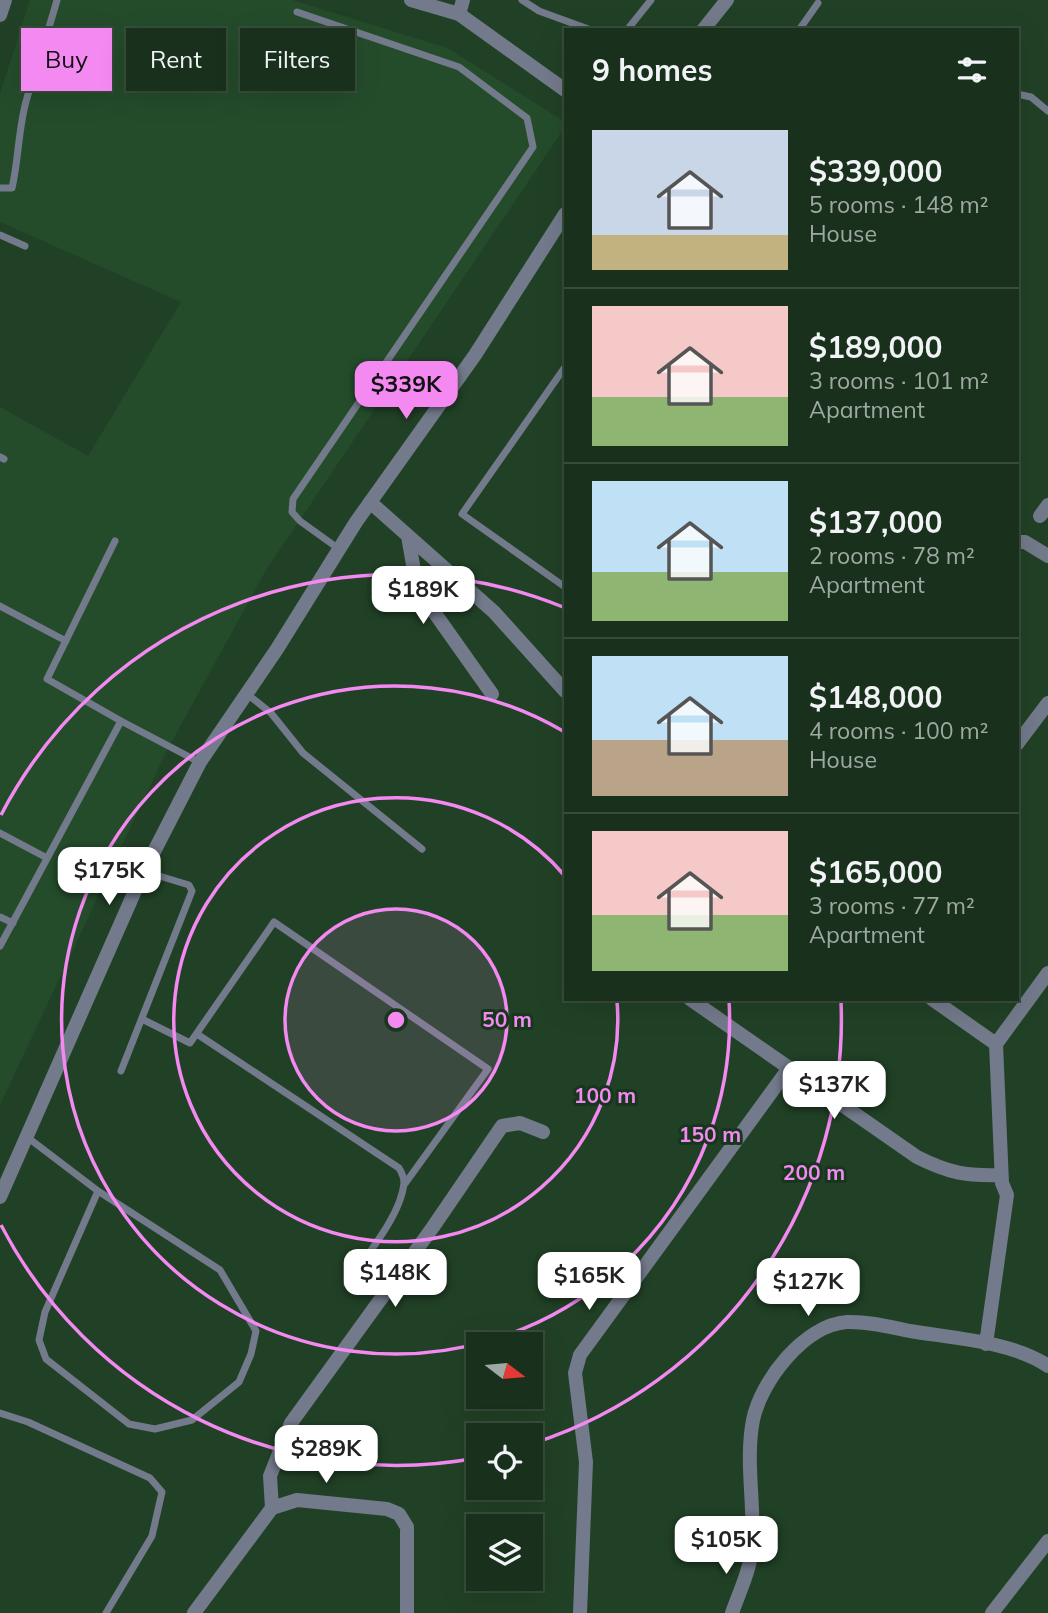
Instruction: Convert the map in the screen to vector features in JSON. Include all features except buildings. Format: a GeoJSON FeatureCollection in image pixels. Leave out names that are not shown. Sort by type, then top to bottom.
{"type":"FeatureCollection","features":[{"type":"Feature","properties":{"kind":"street"},"geometry":{"type":"LineString","coordinates":[[0,15],[5,0]]}},
{"type":"Feature","properties":{"kind":"street"},"geometry":{"type":"LineString","coordinates":[[411,0],[461,7],[564,89]]}},
{"type":"Feature","properties":{"kind":"street"},"geometry":{"type":"LineString","coordinates":[[705,28],[727,0]]}},
{"type":"Feature","properties":{"kind":"street"},"geometry":{"type":"LineString","coordinates":[[0,1197],[142,875],[146,872],[200,762],[247,694],[370,502],[475,355],[564,216]]}},
{"type":"Feature","properties":{"kind":"street"},"geometry":{"type":"LineString","coordinates":[[370,502],[494,612],[564,690]]}},
{"type":"Feature","properties":{"kind":"street"},"geometry":{"type":"LineString","coordinates":[[408,536],[418,588],[492,694]]}},
{"type":"Feature","properties":{"kind":"street"},"geometry":{"type":"LineString","coordinates":[[1019,542],[1025,542],[1048,556]]}},
{"type":"Feature","properties":{"kind":"street"},"geometry":{"type":"LineString","coordinates":[[1019,741],[1048,702]]}},
{"type":"Feature","properties":{"kind":"street"},"geometry":{"type":"LineString","coordinates":[[986,1344],[1007,1195],[1001,1175],[996,1044],[1048,973]]}},
{"type":"Feature","properties":{"kind":"street"},"geometry":{"type":"LineString","coordinates":[[693,1001],[916,1157],[946,1171],[973,1176],[1001,1175]]}},
{"type":"Feature","properties":{"kind":"street"},"geometry":{"type":"LineString","coordinates":[[935,1001],[996,1044]]}},
{"type":"Feature","properties":{"kind":"street"},"geometry":{"type":"LineString","coordinates":[[580,1613],[586,1461],[575,1373],[580,1355],[789,1068]]}},
{"type":"Feature","properties":{"kind":"street"},"geometry":{"type":"LineString","coordinates":[[272,1508],[270,1476],[291,1423],[418,1248],[502,1126],[520,1123],[543,1132]]}},
{"type":"Feature","properties":{"kind":"street"},"geometry":{"type":"LineString","coordinates":[[732,1613],[752,1549],[752,1422],[760,1395],[775,1372],[799,1345],[821,1330],[845,1322],[869,1323],[986,1344],[1035,1356],[1048,1366]]}},
{"type":"Feature","properties":{"kind":"street"},"geometry":{"type":"LineString","coordinates":[[194,1613],[272,1508],[297,1500],[387,1509],[399,1514],[407,1527],[407,1613]]}},
{"type":"Feature","properties":{"kind":"street"},"geometry":{"type":"LineString","coordinates":[[992,1613],[1047,1544]]}},
{"type":"Feature","properties":{"kind":"lane"},"geometry":{"type":"LineString","coordinates":[[0,188],[12,188],[18,134],[57,0]]}},
{"type":"Feature","properties":{"kind":"lane"},"geometry":{"type":"LineString","coordinates":[[522,0],[539,10],[585,28]]}},
{"type":"Feature","properties":{"kind":"lane"},"geometry":{"type":"LineString","coordinates":[[629,28],[652,0]]}},
{"type":"Feature","properties":{"kind":"lane"},"geometry":{"type":"LineString","coordinates":[[800,28],[818,2]]}},
{"type":"Feature","properties":{"kind":"lane"},"geometry":{"type":"LineString","coordinates":[[298,12],[458,66],[527,118],[533,146],[293,499],[292,512],[300,521],[339,550]]}},
{"type":"Feature","properties":{"kind":"lane"},"geometry":{"type":"LineString","coordinates":[[1019,94],[1031,97],[1048,111]]}},
{"type":"Feature","properties":{"kind":"lane"},"geometry":{"type":"LineString","coordinates":[[0,235],[24,246]]}},
{"type":"Feature","properties":{"kind":"lane"},"geometry":{"type":"LineString","coordinates":[[564,368],[462,514],[564,586]]}},
{"type":"Feature","properties":{"kind":"lane"},"geometry":{"type":"LineString","coordinates":[[116,541],[47,680],[200,762]]}},
{"type":"Feature","properties":{"kind":"lane"},"geometry":{"type":"LineString","coordinates":[[0,606],[66,641]]}},
{"type":"Feature","properties":{"kind":"lane"},"geometry":{"type":"LineString","coordinates":[[247,694],[271,713],[303,752],[422,849]]}},
{"type":"Feature","properties":{"kind":"lane"},"geometry":{"type":"LineString","coordinates":[[0,946],[121,721]]}},
{"type":"Feature","properties":{"kind":"lane"},"geometry":{"type":"LineString","coordinates":[[0,834],[47,858]]}},
{"type":"Feature","properties":{"kind":"lane"},"geometry":{"type":"LineString","coordinates":[[121,1071],[192,891],[189,886],[146,872]]}},
{"type":"Feature","properties":{"kind":"lane"},"geometry":{"type":"LineString","coordinates":[[0,917],[13,923]]}},
{"type":"Feature","properties":{"kind":"lane"},"geometry":{"type":"LineString","coordinates":[[142,1019],[190,1043],[274,922],[488,1069],[404,1185],[393,1214],[347,1283]]}},
{"type":"Feature","properties":{"kind":"lane"},"geometry":{"type":"LineString","coordinates":[[197,1034],[399,1168],[404,1177],[404,1185]]}},
{"type":"Feature","properties":{"kind":"lane"},"geometry":{"type":"LineString","coordinates":[[27,1137],[98,1191],[220,1270],[256,1331],[251,1354],[239,1382],[192,1420],[155,1429],[129,1424],[46,1359],[39,1340],[46,1312],[98,1191]]}},
{"type":"Feature","properties":{"kind":"lane"},"geometry":{"type":"LineString","coordinates":[[0,1413],[28,1422],[150,1478],[162,1492],[152,1536],[106,1613]]}},
{"type":"Feature","properties":{"kind":"shaded area"},"geometry":{"type":"Polygon","coordinates":[[[30,0],[292,0],[447,48],[564,121],[564,128],[266,570],[166,752],[0,1105],[0,407],[88,456],[181,302],[0,222],[0,94],[21,28],[21,91],[112,91],[112,28],[21,28],[30,0]]]}}]}
